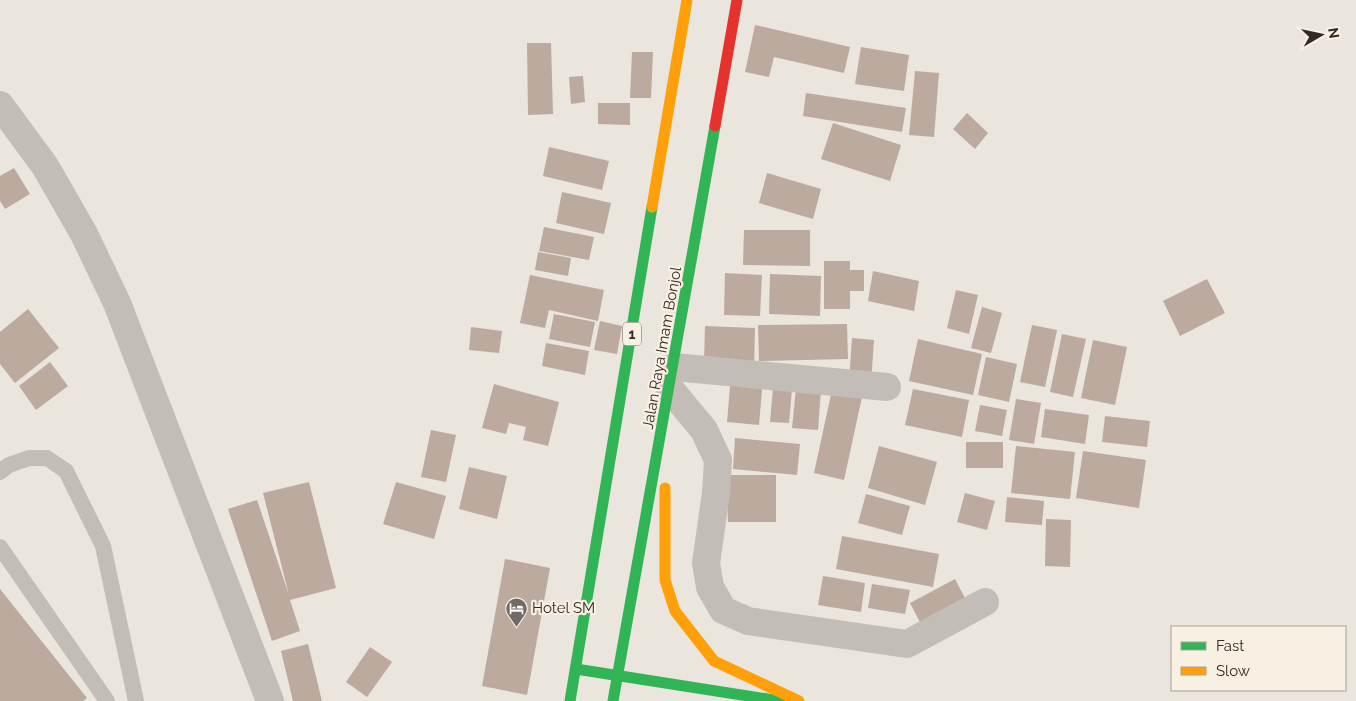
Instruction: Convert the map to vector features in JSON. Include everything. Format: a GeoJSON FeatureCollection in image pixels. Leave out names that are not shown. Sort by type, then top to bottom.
{"type":"FeatureCollection","features":[{"type":"Feature","properties":{"kind":"highway","name":"Jalan Raya Imam Bonjol"},"geometry":{"type":"LineString","coordinates":[[570,701],[687,0]]}},
{"type":"Feature","properties":{"kind":"highway","name":"Jalan Raya Imam Bonjol"},"geometry":{"type":"LineString","coordinates":[[612,701],[664,424],[737,0]]}},
{"type":"Feature","properties":{"kind":"highway"},"geometry":{"type":"LineString","coordinates":[[664,424],[665,580],[675,611],[714,661],[799,701]]}},
{"type":"Feature","properties":{"kind":"highway"},"geometry":{"type":"LineString","coordinates":[[576,669],[784,701]]}},
{"type":"Feature","properties":{"kind":"street"},"geometry":{"type":"LineString","coordinates":[[0,105],[45,166],[84,234],[117,303],[270,701]]}},
{"type":"Feature","properties":{"kind":"street"},"geometry":{"type":"LineString","coordinates":[[672,378],[887,387]]}},
{"type":"Feature","properties":{"kind":"street"},"geometry":{"type":"LineString","coordinates":[[672,378],[704,430],[718,460],[716,493],[706,563],[710,587],[723,610],[748,621],[907,644],[984,602]]}},
{"type":"Feature","properties":{"kind":"lane"},"geometry":{"type":"LineString","coordinates":[[0,472],[9,465],[29,458],[47,458],[66,471],[103,546],[136,701]]}},
{"type":"Feature","properties":{"kind":"lane"},"geometry":{"type":"LineString","coordinates":[[0,547],[107,701]]}},
{"type":"Feature","properties":{"kind":"building"},"geometry":{"type":"Polygon","coordinates":[[[755,25],[850,47],[844,73],[774,57],[769,77],[745,72],[755,25]]]}},
{"type":"Feature","properties":{"kind":"building"},"geometry":{"type":"Polygon","coordinates":[[[527,43],[551,43],[553,114],[528,115],[527,43]]]}},
{"type":"Feature","properties":{"kind":"building"},"geometry":{"type":"Polygon","coordinates":[[[861,47],[909,55],[904,91],[855,84],[861,47]]]}},
{"type":"Feature","properties":{"kind":"building"},"geometry":{"type":"Polygon","coordinates":[[[632,52],[653,52],[651,98],[630,98],[632,52]]]}},
{"type":"Feature","properties":{"kind":"building"},"geometry":{"type":"Polygon","coordinates":[[[915,71],[939,73],[934,137],[909,135],[915,71]]]}},
{"type":"Feature","properties":{"kind":"building"},"geometry":{"type":"Polygon","coordinates":[[[583,76],[585,102],[571,104],[569,77],[583,76]]]}},
{"type":"Feature","properties":{"kind":"building"},"geometry":{"type":"Polygon","coordinates":[[[806,93],[906,108],[902,132],[803,116],[806,93]]]}},
{"type":"Feature","properties":{"kind":"building"},"geometry":{"type":"Polygon","coordinates":[[[598,103],[630,103],[630,125],[598,124],[598,103]]]}},
{"type":"Feature","properties":{"kind":"building"},"geometry":{"type":"Polygon","coordinates":[[[967,113],[988,133],[975,149],[953,129],[967,113]]]}},
{"type":"Feature","properties":{"kind":"building"},"geometry":{"type":"Polygon","coordinates":[[[833,123],[901,145],[890,181],[821,159],[833,123]]]}},
{"type":"Feature","properties":{"kind":"building"},"geometry":{"type":"Polygon","coordinates":[[[549,147],[609,161],[602,190],[543,176],[549,147]]]}},
{"type":"Feature","properties":{"kind":"building"},"geometry":{"type":"Polygon","coordinates":[[[14,168],[30,194],[5,209],[0,201],[0,176],[14,168]]]}},
{"type":"Feature","properties":{"kind":"building"},"geometry":{"type":"Polygon","coordinates":[[[767,173],[821,189],[813,219],[759,203],[767,173]]]}},
{"type":"Feature","properties":{"kind":"building"},"geometry":{"type":"Polygon","coordinates":[[[562,192],[611,203],[604,234],[556,223],[562,192]]]}},
{"type":"Feature","properties":{"kind":"building"},"geometry":{"type":"Polygon","coordinates":[[[544,227],[594,237],[589,260],[539,251],[544,227]]]}},
{"type":"Feature","properties":{"kind":"building"},"geometry":{"type":"Polygon","coordinates":[[[744,230],[810,230],[810,266],[743,265],[744,230]]]}},
{"type":"Feature","properties":{"kind":"building"},"geometry":{"type":"Polygon","coordinates":[[[538,252],[571,258],[568,276],[535,270],[538,252]]]}},
{"type":"Feature","properties":{"kind":"building"},"geometry":{"type":"Polygon","coordinates":[[[824,261],[850,261],[850,270],[864,270],[864,291],[850,291],[850,309],[824,309],[824,261]]]}},
{"type":"Feature","properties":{"kind":"building"},"geometry":{"type":"Polygon","coordinates":[[[873,271],[919,281],[914,311],[868,301],[873,271]]]}},
{"type":"Feature","properties":{"kind":"building"},"geometry":{"type":"Polygon","coordinates":[[[725,273],[762,275],[760,316],[724,315],[725,273]]]}},
{"type":"Feature","properties":{"kind":"building"},"geometry":{"type":"Polygon","coordinates":[[[770,274],[821,276],[820,316],[769,314],[770,274]]]}},
{"type":"Feature","properties":{"kind":"building"},"geometry":{"type":"Polygon","coordinates":[[[530,275],[604,290],[598,321],[549,310],[545,328],[520,323],[530,275]]]}},
{"type":"Feature","properties":{"kind":"building"},"geometry":{"type":"Polygon","coordinates":[[[1207,279],[1225,313],[1180,336],[1163,301],[1207,279]]]}},
{"type":"Feature","properties":{"kind":"building"},"geometry":{"type":"Polygon","coordinates":[[[956,290],[978,295],[969,334],[947,328],[956,290]]]}},
{"type":"Feature","properties":{"kind":"building"},"geometry":{"type":"Polygon","coordinates":[[[982,307],[1002,313],[991,353],[971,348],[982,307]]]}},
{"type":"Feature","properties":{"kind":"building"},"geometry":{"type":"Polygon","coordinates":[[[28,309],[59,348],[15,383],[0,364],[0,332],[28,309]]]}},
{"type":"Feature","properties":{"kind":"building"},"geometry":{"type":"Polygon","coordinates":[[[554,314],[595,322],[590,347],[549,339],[554,314]]]}},
{"type":"Feature","properties":{"kind":"building"},"geometry":{"type":"Polygon","coordinates":[[[600,321],[622,326],[617,354],[594,350],[600,321]]]}},
{"type":"Feature","properties":{"kind":"building"},"geometry":{"type":"Polygon","coordinates":[[[847,324],[848,359],[759,361],[758,325],[847,324]]]}},
{"type":"Feature","properties":{"kind":"building"},"geometry":{"type":"Polygon","coordinates":[[[1032,325],[1057,330],[1045,387],[1020,382],[1032,325]]]}},
{"type":"Feature","properties":{"kind":"building"},"geometry":{"type":"Polygon","coordinates":[[[705,326],[755,328],[754,371],[704,362],[705,326]]]}},
{"type":"Feature","properties":{"kind":"building"},"geometry":{"type":"Polygon","coordinates":[[[471,327],[502,331],[499,353],[469,350],[471,327]]]}},
{"type":"Feature","properties":{"kind":"building"},"geometry":{"type":"Polygon","coordinates":[[[1062,334],[1086,339],[1073,397],[1050,392],[1062,334]]]}},
{"type":"Feature","properties":{"kind":"building"},"geometry":{"type":"Polygon","coordinates":[[[852,338],[874,340],[871,383],[849,382],[852,338]]]}},
{"type":"Feature","properties":{"kind":"building"},"geometry":{"type":"Polygon","coordinates":[[[918,339],[982,354],[973,395],[909,381],[918,339]]]}},
{"type":"Feature","properties":{"kind":"building"},"geometry":{"type":"Polygon","coordinates":[[[1093,340],[1127,347],[1115,405],[1081,398],[1093,340]]]}},
{"type":"Feature","properties":{"kind":"building"},"geometry":{"type":"Polygon","coordinates":[[[546,343],[589,351],[585,375],[542,366],[546,343]]]}},
{"type":"Feature","properties":{"kind":"building"},"geometry":{"type":"Polygon","coordinates":[[[986,357],[1017,364],[1009,402],[978,395],[986,357]]]}},
{"type":"Feature","properties":{"kind":"building"},"geometry":{"type":"Polygon","coordinates":[[[50,362],[68,386],[36,410],[19,386],[50,362]]]}},
{"type":"Feature","properties":{"kind":"building"},"geometry":{"type":"Polygon","coordinates":[[[731,375],[763,378],[759,425],[727,422],[731,375]]]}},
{"type":"Feature","properties":{"kind":"building"},"geometry":{"type":"Polygon","coordinates":[[[494,384],[559,402],[548,446],[523,440],[526,427],[509,423],[506,434],[482,428],[494,384]]]}},
{"type":"Feature","properties":{"kind":"building"},"geometry":{"type":"Polygon","coordinates":[[[773,388],[792,389],[789,423],[770,422],[773,388]]]}},
{"type":"Feature","properties":{"kind":"building"},"geometry":{"type":"Polygon","coordinates":[[[796,388],[821,390],[818,430],[792,428],[796,388]]]}},
{"type":"Feature","properties":{"kind":"building"},"geometry":{"type":"Polygon","coordinates":[[[913,389],[969,400],[962,437],[905,425],[913,389]]]}},
{"type":"Feature","properties":{"kind":"building"},"geometry":{"type":"Polygon","coordinates":[[[832,390],[862,397],[844,480],[814,473],[832,390]]]}},
{"type":"Feature","properties":{"kind":"building"},"geometry":{"type":"Polygon","coordinates":[[[1016,399],[1041,403],[1034,444],[1009,440],[1016,399]]]}},
{"type":"Feature","properties":{"kind":"building"},"geometry":{"type":"Polygon","coordinates":[[[980,405],[1007,410],[1002,436],[975,431],[980,405]]]}},
{"type":"Feature","properties":{"kind":"building"},"geometry":{"type":"Polygon","coordinates":[[[1045,409],[1089,415],[1085,444],[1041,437],[1045,409]]]}},
{"type":"Feature","properties":{"kind":"building"},"geometry":{"type":"Polygon","coordinates":[[[1105,416],[1150,421],[1147,447],[1102,442],[1105,416]]]}},
{"type":"Feature","properties":{"kind":"building"},"geometry":{"type":"Polygon","coordinates":[[[431,430],[456,435],[446,482],[421,477],[431,430]]]}},
{"type":"Feature","properties":{"kind":"building"},"geometry":{"type":"Polygon","coordinates":[[[735,438],[800,444],[797,475],[733,469],[735,438]]]}},
{"type":"Feature","properties":{"kind":"building"},"geometry":{"type":"Polygon","coordinates":[[[966,442],[1003,442],[1003,468],[966,468],[966,442]]]}},
{"type":"Feature","properties":{"kind":"building"},"geometry":{"type":"Polygon","coordinates":[[[879,446],[937,462],[925,505],[868,488],[879,446]]]}},
{"type":"Feature","properties":{"kind":"building"},"geometry":{"type":"Polygon","coordinates":[[[1016,446],[1075,452],[1070,499],[1011,493],[1016,446]]]}},
{"type":"Feature","properties":{"kind":"building"},"geometry":{"type":"Polygon","coordinates":[[[1083,451],[1146,460],[1139,508],[1076,498],[1083,451]]]}},
{"type":"Feature","properties":{"kind":"building"},"geometry":{"type":"Polygon","coordinates":[[[469,467],[507,476],[497,519],[459,509],[469,467]]]}},
{"type":"Feature","properties":{"kind":"building"},"geometry":{"type":"Polygon","coordinates":[[[727,475],[776,475],[776,522],[728,522],[727,475]]]}},
{"type":"Feature","properties":{"kind":"building"},"geometry":{"type":"Polygon","coordinates":[[[309,482],[336,588],[290,600],[300,631],[272,641],[228,509],[257,500],[289,595],[263,493],[309,482]]]}},
{"type":"Feature","properties":{"kind":"building"},"geometry":{"type":"Polygon","coordinates":[[[396,482],[446,496],[434,539],[383,524],[396,482]]]}},
{"type":"Feature","properties":{"kind":"building"},"geometry":{"type":"Polygon","coordinates":[[[965,493],[995,501],[987,530],[957,522],[965,493]]]}},
{"type":"Feature","properties":{"kind":"building"},"geometry":{"type":"Polygon","coordinates":[[[866,494],[910,506],[902,535],[858,523],[866,494]]]}},
{"type":"Feature","properties":{"kind":"building"},"geometry":{"type":"Polygon","coordinates":[[[1007,497],[1044,501],[1042,525],[1005,522],[1007,497]]]}},
{"type":"Feature","properties":{"kind":"building"},"geometry":{"type":"Polygon","coordinates":[[[1046,519],[1071,520],[1070,567],[1045,566],[1046,519]]]}},
{"type":"Feature","properties":{"kind":"building"},"geometry":{"type":"Polygon","coordinates":[[[842,536],[939,554],[933,587],[836,569],[842,536]]]}},
{"type":"Feature","properties":{"kind":"building","name":"Hotel SM"},"geometry":{"type":"Polygon","coordinates":[[[505,559],[550,568],[527,695],[482,686],[505,559]]]}},
{"type":"Feature","properties":{"kind":"building"},"geometry":{"type":"Polygon","coordinates":[[[823,576],[865,583],[861,612],[818,605],[823,576]]]}},
{"type":"Feature","properties":{"kind":"building"},"geometry":{"type":"Polygon","coordinates":[[[955,579],[969,606],[924,630],[910,603],[955,579]]]}},
{"type":"Feature","properties":{"kind":"building"},"geometry":{"type":"Polygon","coordinates":[[[872,584],[910,590],[905,614],[868,608],[872,584]]]}},
{"type":"Feature","properties":{"kind":"building"},"geometry":{"type":"Polygon","coordinates":[[[0,589],[87,698],[83,701],[0,701],[0,589]]]}},
{"type":"Feature","properties":{"kind":"building"},"geometry":{"type":"Polygon","coordinates":[[[308,644],[322,701],[293,701],[281,651],[308,644]]]}},
{"type":"Feature","properties":{"kind":"building"},"geometry":{"type":"Polygon","coordinates":[[[370,647],[392,662],[367,697],[346,682],[370,647]]]}},
{"type":"Feature","properties":{"kind":"traffic: fast"},"geometry":{"type":"LineString","coordinates":[[613,701],[715,126]]}},
{"type":"Feature","properties":{"kind":"traffic: fast"},"geometry":{"type":"LineString","coordinates":[[570,701],[652,207]]}},
{"type":"Feature","properties":{"kind":"traffic: fast"},"geometry":{"type":"LineString","coordinates":[[576,669],[780,701]]}},
{"type":"Feature","properties":{"kind":"traffic: slow"},"geometry":{"type":"LineString","coordinates":[[652,207],[687,0]]}},
{"type":"Feature","properties":{"kind":"traffic: slow"},"geometry":{"type":"LineString","coordinates":[[665,488],[665,580],[675,611],[714,661],[799,701]]}},
{"type":"Feature","properties":{"kind":"traffic: jam"},"geometry":{"type":"LineString","coordinates":[[715,126],[737,0]]}},
{"type":"Feature","properties":{"kind":"place","name":"Hotel SM"},"geometry":{"type":"Point","coordinates":[516,627]}}]}
